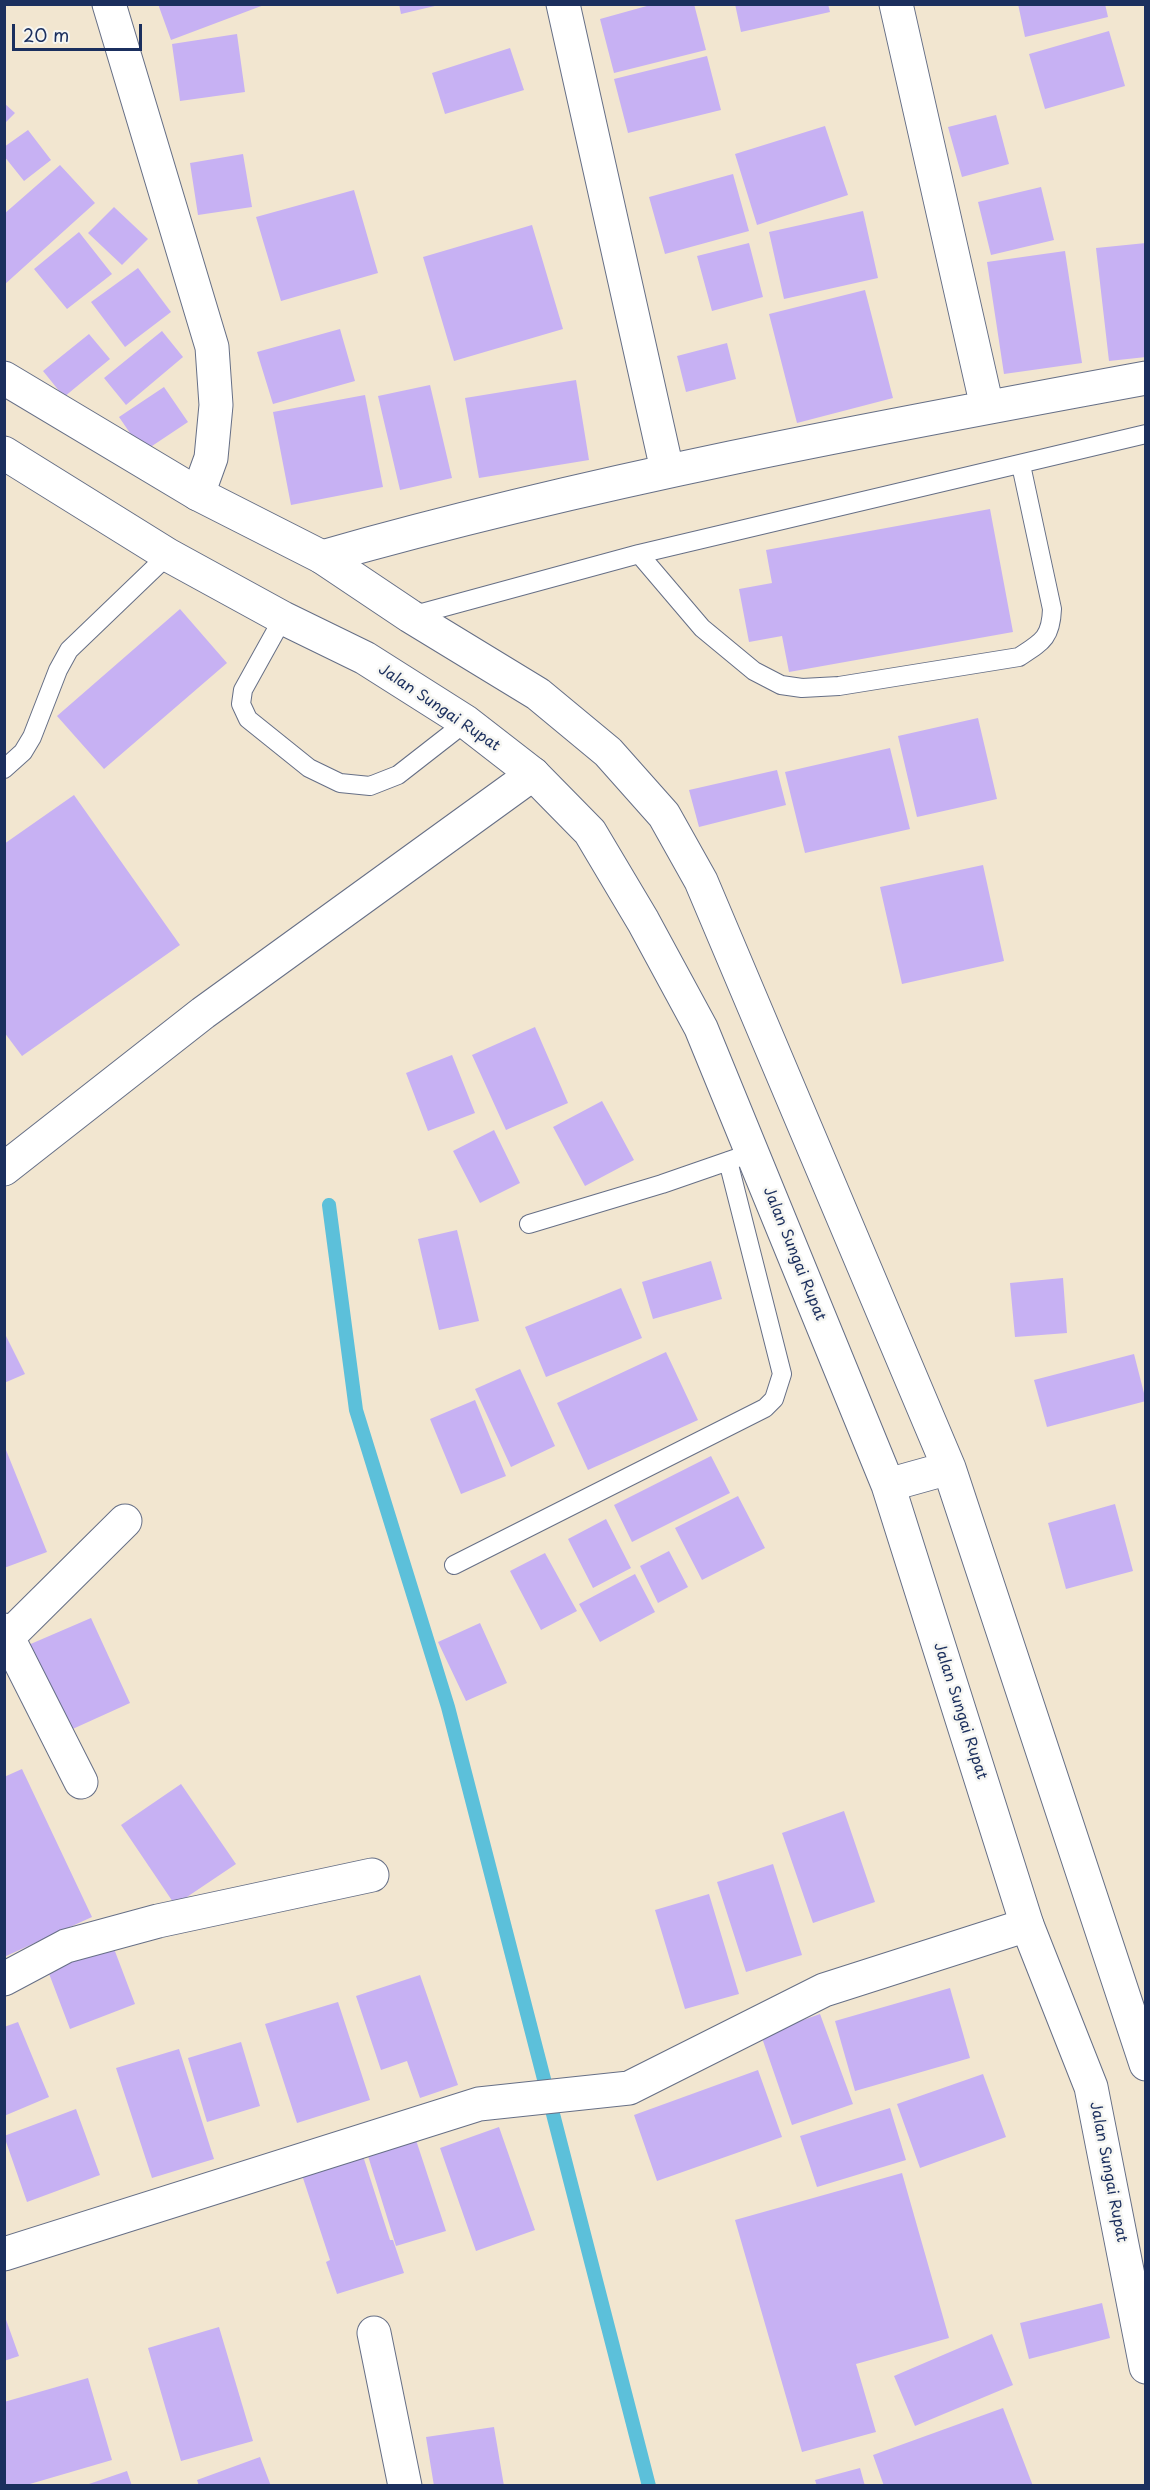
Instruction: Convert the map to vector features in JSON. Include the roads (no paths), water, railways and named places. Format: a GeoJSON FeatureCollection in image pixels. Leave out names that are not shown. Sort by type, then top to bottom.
{"type":"FeatureCollection","features":[{"type":"Feature","properties":{"kind":"street"},"geometry":{"type":"LineString","coordinates":[[109,4],[212,347],[216,405],[211,458],[198,494]]}},
{"type":"Feature","properties":{"kind":"street"},"geometry":{"type":"LineString","coordinates":[[563,4],[667,470]]}},
{"type":"Feature","properties":{"kind":"street"},"geometry":{"type":"LineString","coordinates":[[896,4],[987,407]]}},
{"type":"Feature","properties":{"kind":"street"},"geometry":{"type":"LineString","coordinates":[[4,378],[198,494],[322,557],[410,616],[538,694],[608,752],[664,815],[701,881],[949,1468],[1146,2064]]}},
{"type":"Feature","properties":{"kind":"street"},"geometry":{"type":"LineString","coordinates":[[322,557],[412,531],[667,470],[1146,378]]}},
{"type":"Feature","properties":{"kind":"street","name":"Jalan Sungai Rupat"},"geometry":{"type":"LineString","coordinates":[[4,453],[168,555],[283,618],[365,658],[466,722],[533,774],[590,832],[643,921],[701,1028],[740,1157],[888,1485],[1027,1925],[1091,2087],[1146,2367]]}},
{"type":"Feature","properties":{"kind":"street"},"geometry":{"type":"LineString","coordinates":[[4,1169],[203,1013],[533,774]]}},
{"type":"Feature","properties":{"kind":"street"},"geometry":{"type":"LineString","coordinates":[[888,1485],[949,1468]]}},
{"type":"Feature","properties":{"kind":"street"},"geometry":{"type":"LineString","coordinates":[[81,1782],[6,1636],[125,1521]]}},
{"type":"Feature","properties":{"kind":"street"},"geometry":{"type":"LineString","coordinates":[[4,1979],[66,1946],[158,1921],[372,1875]]}},
{"type":"Feature","properties":{"kind":"street"},"geometry":{"type":"LineString","coordinates":[[4,2254],[480,2104],[629,2088],[824,1990],[1027,1925]]}},
{"type":"Feature","properties":{"kind":"street"},"geometry":{"type":"LineString","coordinates":[[374,2333],[405,2486]]}},
{"type":"Feature","properties":{"kind":"lane"},"geometry":{"type":"LineString","coordinates":[[410,616],[639,554],[1146,434]]}},
{"type":"Feature","properties":{"kind":"lane"},"geometry":{"type":"LineString","coordinates":[[639,554],[702,628],[754,671],[781,685],[802,688],[840,686],[1019,657],[1039,644],[1048,635],[1052,625],[1052,609],[1021,465]]}},
{"type":"Feature","properties":{"kind":"lane"},"geometry":{"type":"LineString","coordinates":[[4,769],[23,752],[32,736],[58,670],[69,650],[168,555]]}},
{"type":"Feature","properties":{"kind":"lane"},"geometry":{"type":"LineString","coordinates":[[283,618],[243,690],[241,704],[248,719],[309,768],[340,783],[370,786],[398,776],[466,722]]}},
{"type":"Feature","properties":{"kind":"lane"},"geometry":{"type":"LineString","coordinates":[[454,1565],[765,1408],[774,1399],[782,1374],[740,1157],[529,1224]]}},
{"type":"Feature","properties":{"kind":"waterway"},"geometry":{"type":"LineString","coordinates":[[329,1205],[356,1410],[448,1707],[649,2486]]}}]}
